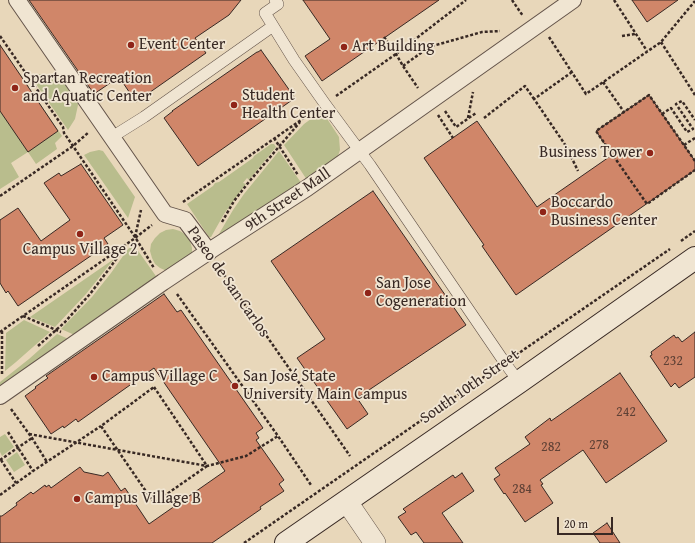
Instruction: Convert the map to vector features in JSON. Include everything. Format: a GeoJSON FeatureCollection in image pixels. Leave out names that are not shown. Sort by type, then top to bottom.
{"type":"FeatureCollection","features":[{"type":"Feature","properties":{"kind":"main road","name":"South 10th Street"},"geometry":{"type":"LineString","coordinates":[[286,543],[520,382],[695,258]]}},
{"type":"Feature","properties":{"kind":"street"},"geometry":{"type":"LineString","coordinates":[[17,0],[165,214]]}},
{"type":"Feature","properties":{"kind":"street","name":"9th Street Mall"},"geometry":{"type":"LineString","coordinates":[[0,396],[163,282],[307,188],[573,0]]}},
{"type":"Feature","properties":{"kind":"street","name":"Paseo de San Carlos"},"geometry":{"type":"LineString","coordinates":[[165,214],[185,220],[208,252]]}},
{"type":"Feature","properties":{"kind":"street"},"geometry":{"type":"LineString","coordinates":[[347,502],[375,543]]}},
{"type":"Feature","properties":{"kind":"lane"},"geometry":{"type":"LineString","coordinates":[[275,0],[278,4],[265,13],[294,60],[360,151],[505,363],[520,382]]}},
{"type":"Feature","properties":{"kind":"lane"},"geometry":{"type":"LineString","coordinates":[[112,137],[144,117],[273,26]]}},
{"type":"Feature","properties":{"kind":"path"},"geometry":{"type":"LineString","coordinates":[[8,372],[2,377],[1,331],[124,245],[165,214],[396,54],[466,0]]}},
{"type":"Feature","properties":{"kind":"path"},"geometry":{"type":"LineString","coordinates":[[614,0],[647,51]]}},
{"type":"Feature","properties":{"kind":"path"},"geometry":{"type":"LineString","coordinates":[[403,66],[429,47],[482,32],[536,26],[550,38],[586,94],[661,42],[695,1]]}},
{"type":"Feature","properties":{"kind":"path"},"geometry":{"type":"LineString","coordinates":[[622,36],[636,34]]}},
{"type":"Feature","properties":{"kind":"path"},"geometry":{"type":"LineString","coordinates":[[0,36],[64,127],[64,133],[135,237],[163,282],[174,288],[311,484]]}},
{"type":"Feature","properties":{"kind":"path"},"geometry":{"type":"LineString","coordinates":[[544,43],[550,38]]}},
{"type":"Feature","properties":{"kind":"path"},"geometry":{"type":"LineString","coordinates":[[661,42],[695,94]]}},
{"type":"Feature","properties":{"kind":"path"},"geometry":{"type":"LineString","coordinates":[[534,99],[572,72]]}},
{"type":"Feature","properties":{"kind":"path"},"geometry":{"type":"LineString","coordinates":[[603,82],[624,112]]}},
{"type":"Feature","properties":{"kind":"path"},"geometry":{"type":"LineString","coordinates":[[690,88],[695,85]]}},
{"type":"Feature","properties":{"kind":"path"},"geometry":{"type":"LineString","coordinates":[[484,118],[525,86],[566,146],[578,171]]}},
{"type":"Feature","properties":{"kind":"path"},"geometry":{"type":"LineString","coordinates":[[468,118],[472,93],[479,88]]}},
{"type":"Feature","properties":{"kind":"path"},"geometry":{"type":"LineString","coordinates":[[695,161],[649,95],[596,132],[647,204],[695,170]]}},
{"type":"Feature","properties":{"kind":"path"},"geometry":{"type":"LineString","coordinates":[[662,114],[671,108],[687,132],[693,129],[676,104],[682,101],[695,120]]}},
{"type":"Feature","properties":{"kind":"path"},"geometry":{"type":"LineString","coordinates":[[456,127],[476,113]]}},
{"type":"Feature","properties":{"kind":"path"},"geometry":{"type":"LineString","coordinates":[[208,252],[210,242],[234,201],[303,118]]}},
{"type":"Feature","properties":{"kind":"path"},"geometry":{"type":"LineString","coordinates":[[0,196],[73,146],[102,122]]}},
{"type":"Feature","properties":{"kind":"path"},"geometry":{"type":"LineString","coordinates":[[274,138],[307,188]]}},
{"type":"Feature","properties":{"kind":"path"},"geometry":{"type":"LineString","coordinates":[[684,145],[695,138]]}},
{"type":"Feature","properties":{"kind":"path","name":"South 10th Street"},"geometry":{"type":"LineString","coordinates":[[244,543],[695,231]]}},
{"type":"Feature","properties":{"kind":"path"},"geometry":{"type":"LineString","coordinates":[[36,348],[78,308],[101,280],[119,255],[124,245]]}},
{"type":"Feature","properties":{"kind":"path","name":"Paseo de San Carlos"},"geometry":{"type":"LineString","coordinates":[[208,252],[350,456]]}},
{"type":"Feature","properties":{"kind":"path"},"geometry":{"type":"LineString","coordinates":[[23,316],[80,339]]}},
{"type":"Feature","properties":{"kind":"path"},"geometry":{"type":"LineString","coordinates":[[0,494],[101,426],[154,387],[207,466]]}},
{"type":"Feature","properties":{"kind":"path"},"geometry":{"type":"LineString","coordinates":[[21,423],[47,462]]}},
{"type":"Feature","properties":{"kind":"path"},"geometry":{"type":"LineString","coordinates":[[101,426],[154,503],[207,466],[246,456],[278,436]]}},
{"type":"Feature","properties":{"kind":"path"},"geometry":{"type":"LineString","coordinates":[[8,432],[33,471]]}},
{"type":"Feature","properties":{"kind":"path"},"geometry":{"type":"LineString","coordinates":[[29,434],[207,466]]}},
{"type":"Feature","properties":{"kind":"path"},"geometry":{"type":"LineString","coordinates":[[16,483],[0,460],[32,438]]}},
{"type":"Feature","properties":{"kind":"green space","name":"Spartan Recreation and Aquatic Center"},"geometry":{"type":"Polygon","coordinates":[[[0,45],[62,136],[55,143],[57,149],[36,164],[28,152],[11,163],[19,177],[0,189],[0,45]]]}},
{"type":"Feature","properties":{"kind":"green space"},"geometry":{"type":"Polygon","coordinates":[[[29,74],[55,74],[61,83],[65,81],[77,98],[78,105],[75,119],[68,130],[29,74]]]}},
{"type":"Feature","properties":{"kind":"green space"},"geometry":{"type":"Polygon","coordinates":[[[322,111],[339,137],[340,150],[338,156],[333,162],[307,180],[284,145],[304,124],[322,111]]]}},
{"type":"Feature","properties":{"kind":"green space"},"geometry":{"type":"Polygon","coordinates":[[[271,144],[274,144],[276,147],[249,180],[247,178],[243,183],[246,184],[224,214],[211,237],[209,237],[187,204],[271,144]]]}},
{"type":"Feature","properties":{"kind":"green space"},"geometry":{"type":"Polygon","coordinates":[[[99,150],[103,151],[135,197],[128,218],[84,155],[99,150]]]}},
{"type":"Feature","properties":{"kind":"green space"},"geometry":{"type":"Polygon","coordinates":[[[279,151],[302,184],[216,239],[244,194],[279,151]]]}},
{"type":"Feature","properties":{"kind":"green space"},"geometry":{"type":"Polygon","coordinates":[[[173,229],[186,235],[190,241],[192,254],[167,271],[155,264],[150,251],[151,244],[160,233],[173,229]]]}},
{"type":"Feature","properties":{"kind":"green space"},"geometry":{"type":"Polygon","coordinates":[[[134,245],[158,279],[77,336],[61,329],[92,297],[128,249],[134,245]]]}},
{"type":"Feature","properties":{"kind":"green space"},"geometry":{"type":"Polygon","coordinates":[[[114,259],[86,294],[55,327],[30,317],[114,259]]]}},
{"type":"Feature","properties":{"kind":"green space"},"geometry":{"type":"Polygon","coordinates":[[[24,320],[50,332],[5,371],[6,333],[24,320]]]}},
{"type":"Feature","properties":{"kind":"green space"},"geometry":{"type":"Polygon","coordinates":[[[57,334],[71,340],[1,388],[0,382],[57,334]]]}},
{"type":"Feature","properties":{"kind":"green space"},"geometry":{"type":"Polygon","coordinates":[[[5,434],[14,447],[2,456],[0,452],[0,437],[5,434]]]}},
{"type":"Feature","properties":{"kind":"green space"},"geometry":{"type":"Polygon","coordinates":[[[17,452],[25,465],[14,472],[6,460],[17,452]]]}},
{"type":"Feature","properties":{"kind":"building","name":"Event Center"},"geometry":{"type":"Polygon","coordinates":[[[29,0],[241,0],[229,15],[195,38],[206,53],[136,102],[119,77],[94,94],[29,0]]]}},
{"type":"Feature","properties":{"kind":"building","name":"Art Building"},"geometry":{"type":"Polygon","coordinates":[[[303,0],[439,0],[322,81],[305,56],[330,39],[303,0]]]}},
{"type":"Feature","properties":{"kind":"building"},"geometry":{"type":"Polygon","coordinates":[[[632,0],[678,0],[647,22],[632,0]]]}},
{"type":"Feature","properties":{"kind":"building","name":"Spartan Recreation and Aquatic Center"},"geometry":{"type":"Polygon","coordinates":[[[0,45],[58,131],[28,152],[0,111],[0,45]]]}},
{"type":"Feature","properties":{"kind":"building","name":"Student Health Center"},"geometry":{"type":"Polygon","coordinates":[[[261,50],[295,98],[198,166],[164,118],[261,50]]]}},
{"type":"Feature","properties":{"kind":"building","name":"Boccardo Business Center"},"geometry":{"type":"Polygon","coordinates":[[[649,95],[695,161],[695,170],[516,295],[482,246],[484,245],[424,158],[477,121],[537,207],[612,155],[596,131],[649,95]]]}},
{"type":"Feature","properties":{"kind":"building","name":"Campus Village 2"},"geometry":{"type":"Polygon","coordinates":[[[81,164],[123,225],[104,238],[108,244],[18,306],[8,291],[6,293],[0,283],[0,220],[18,208],[41,241],[70,220],[44,183],[59,173],[61,176],[81,164]]]}},
{"type":"Feature","properties":{"kind":"building","name":"San Jose Cogeneration"},"geometry":{"type":"Polygon","coordinates":[[[373,191],[466,325],[357,398],[368,414],[347,429],[297,358],[325,339],[271,261],[373,191]]]}},
{"type":"Feature","properties":{"kind":"building"},"geometry":{"type":"Polygon","coordinates":[[[164,294],[177,312],[181,310],[263,428],[256,433],[259,438],[256,440],[284,480],[279,484],[284,491],[212,543],[0,543],[0,516],[17,505],[16,503],[31,492],[33,494],[45,485],[46,487],[49,485],[51,488],[80,467],[84,472],[103,476],[108,472],[121,491],[125,488],[149,524],[225,471],[154,368],[78,422],[76,419],[64,428],[63,426],[51,434],[25,396],[48,378],[46,376],[164,294]]]}},
{"type":"Feature","properties":{"kind":"building"},"geometry":{"type":"Polygon","coordinates":[[[695,332],[695,377],[679,388],[675,383],[671,387],[650,356],[652,355],[651,352],[674,335],[682,342],[695,332]]]}},
{"type":"Feature","properties":{"kind":"building"},"geometry":{"type":"Polygon","coordinates":[[[620,373],[667,441],[606,483],[583,450],[540,480],[543,484],[541,485],[553,503],[525,522],[494,479],[500,475],[495,468],[530,444],[525,437],[550,418],[551,421],[620,373]]]}},
{"type":"Feature","properties":{"kind":"building"},"geometry":{"type":"Polygon","coordinates":[[[462,473],[474,491],[442,513],[463,543],[424,543],[416,532],[411,535],[398,517],[406,512],[403,509],[453,475],[455,478],[462,473]]]}},
{"type":"Feature","properties":{"kind":"building"},"geometry":{"type":"Polygon","coordinates":[[[607,523],[620,543],[600,543],[593,533],[607,523]]]}},
{"type":"Feature","properties":{"kind":"place","name":"Event Center"},"geometry":{"type":"Point","coordinates":[131,45]}},
{"type":"Feature","properties":{"kind":"place","name":"Art Building"},"geometry":{"type":"Point","coordinates":[344,47]}},
{"type":"Feature","properties":{"kind":"place","name":"Spartan Recreation and Aquatic Center"},"geometry":{"type":"Point","coordinates":[15,88]}},
{"type":"Feature","properties":{"kind":"place","name":"Student Health Center"},"geometry":{"type":"Point","coordinates":[234,105]}},
{"type":"Feature","properties":{"kind":"place","name":"Business Tower"},"geometry":{"type":"Point","coordinates":[650,153]}},
{"type":"Feature","properties":{"kind":"place","name":"Boccardo Business Center"},"geometry":{"type":"Point","coordinates":[543,212]}},
{"type":"Feature","properties":{"kind":"place","name":"Campus Village 2"},"geometry":{"type":"Point","coordinates":[80,234]}},
{"type":"Feature","properties":{"kind":"place","name":"San Jose Cogeneration"},"geometry":{"type":"Point","coordinates":[368,293]}},
{"type":"Feature","properties":{"kind":"place","name":"Campus Village C"},"geometry":{"type":"Point","coordinates":[94,377]}},
{"type":"Feature","properties":{"kind":"place","name":"San José State University Main Campus"},"geometry":{"type":"Point","coordinates":[235,386]}},
{"type":"Feature","properties":{"kind":"place","name":"Campus Village B"},"geometry":{"type":"Point","coordinates":[77,499]}}]}
